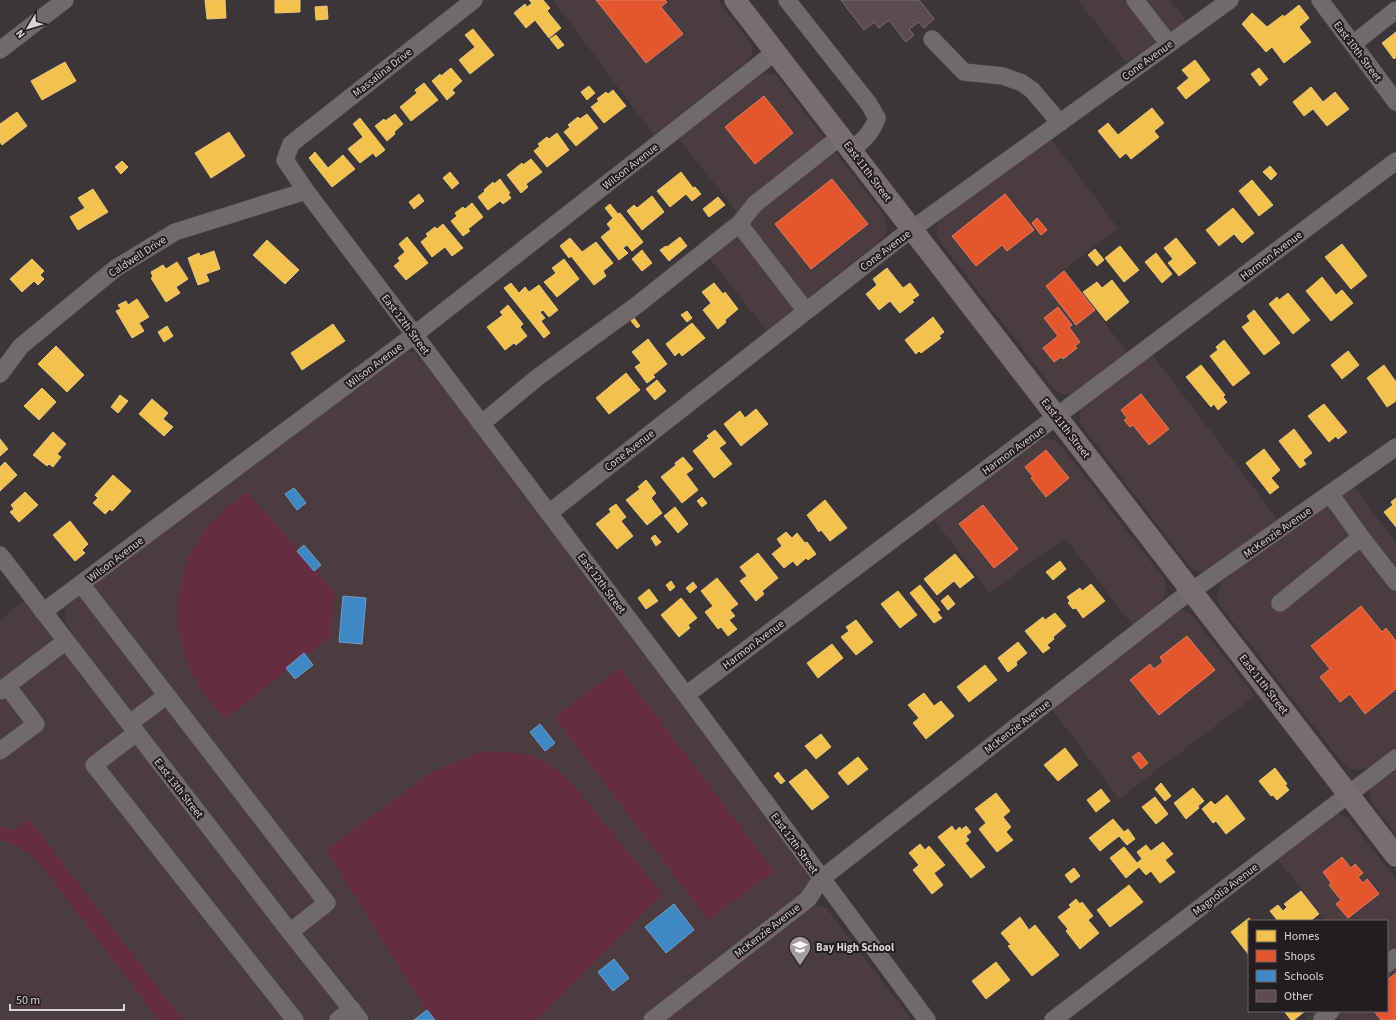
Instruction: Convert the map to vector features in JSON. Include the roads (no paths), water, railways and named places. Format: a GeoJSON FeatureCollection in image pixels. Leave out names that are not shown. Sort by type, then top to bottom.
{"type":"FeatureCollection","features":[{"type":"Feature","properties":{"kind":"main road","name":"East 11th Street"},"geometry":{"type":"LineString","coordinates":[[738,1],[1396,856]]}},
{"type":"Feature","properties":{"kind":"street"},"geometry":{"type":"LineString","coordinates":[[0,50],[65,0]]}},
{"type":"Feature","properties":{"kind":"street","name":"Massalina Drive"},"geometry":{"type":"LineString","coordinates":[[291,144],[474,0]]}},
{"type":"Feature","properties":{"kind":"street"},"geometry":{"type":"LineString","coordinates":[[481,424],[538,377],[637,304],[739,224],[755,204],[846,143],[866,138],[873,128],[877,118],[869,104],[786,0]]}},
{"type":"Feature","properties":{"kind":"street"},"geometry":{"type":"LineString","coordinates":[[1135,0],[1169,44]]}},
{"type":"Feature","properties":{"kind":"street","name":"Cone Avenue"},"geometry":{"type":"LineString","coordinates":[[549,513],[897,240],[1230,0]]}},
{"type":"Feature","properties":{"kind":"street","name":"East 10th Street"},"geometry":{"type":"LineString","coordinates":[[1320,0],[1396,102]]}},
{"type":"Feature","properties":{"kind":"street"},"geometry":{"type":"LineString","coordinates":[[1353,44],[1396,10]]}},
{"type":"Feature","properties":{"kind":"street"},"geometry":{"type":"LineString","coordinates":[[932,39],[964,72],[1003,76],[1022,83],[1032,90],[1060,123]]}},
{"type":"Feature","properties":{"kind":"street","name":"Wilson Avenue"},"geometry":{"type":"LineString","coordinates":[[44,612],[414,335],[776,52]]}},
{"type":"Feature","properties":{"kind":"street","name":"East 12th Street"},"geometry":{"type":"LineString","coordinates":[[291,144],[285,160],[306,191],[686,695],[927,1020]]}},
{"type":"Feature","properties":{"kind":"street","name":"Harmon Avenue"},"geometry":{"type":"LineString","coordinates":[[686,695],[1396,161]]}},
{"type":"Feature","properties":{"kind":"street","name":"Caldwell Drive"},"geometry":{"type":"LineString","coordinates":[[0,374],[20,346],[116,268],[175,232],[306,191]]}},
{"type":"Feature","properties":{"kind":"street"},"geometry":{"type":"LineString","coordinates":[[739,224],[806,311]]}},
{"type":"Feature","properties":{"kind":"street","name":"McKenzie Avenue"},"geometry":{"type":"LineString","coordinates":[[652,1020],[808,899],[821,879],[1176,602],[1396,447]]}},
{"type":"Feature","properties":{"kind":"street"},"geometry":{"type":"LineString","coordinates":[[1330,494],[1396,582]]}},
{"type":"Feature","properties":{"kind":"street"},"geometry":{"type":"LineString","coordinates":[[1280,603],[1361,537]]}},
{"type":"Feature","properties":{"kind":"street","name":"East 13th Street"},"geometry":{"type":"LineString","coordinates":[[0,555],[290,932],[356,1015]]}},
{"type":"Feature","properties":{"kind":"street"},"geometry":{"type":"LineString","coordinates":[[81,584],[327,903],[290,932]]}},
{"type":"Feature","properties":{"kind":"street"},"geometry":{"type":"LineString","coordinates":[[0,751],[36,724],[4,688],[66,641]]}},
{"type":"Feature","properties":{"kind":"street"},"geometry":{"type":"LineString","coordinates":[[166,696],[94,765],[295,1020]]}},
{"type":"Feature","properties":{"kind":"street","name":"Magnolia Avenue"},"geometry":{"type":"LineString","coordinates":[[1054,1020],[1396,758]]}},
{"type":"Feature","properties":{"kind":"street"},"geometry":{"type":"LineString","coordinates":[[1388,963],[1396,957]]}},
{"type":"Feature","properties":{"kind":"street"},"geometry":{"type":"LineString","coordinates":[[1322,1020],[1330,1012]]}},
{"type":"Feature","properties":{"kind":"street"},"geometry":{"type":"LineString","coordinates":[[338,1020],[356,1015]]}},
{"type":"Feature","properties":{"kind":"place","name":"Bay High School"},"geometry":{"type":"Point","coordinates":[800,966]}}]}
